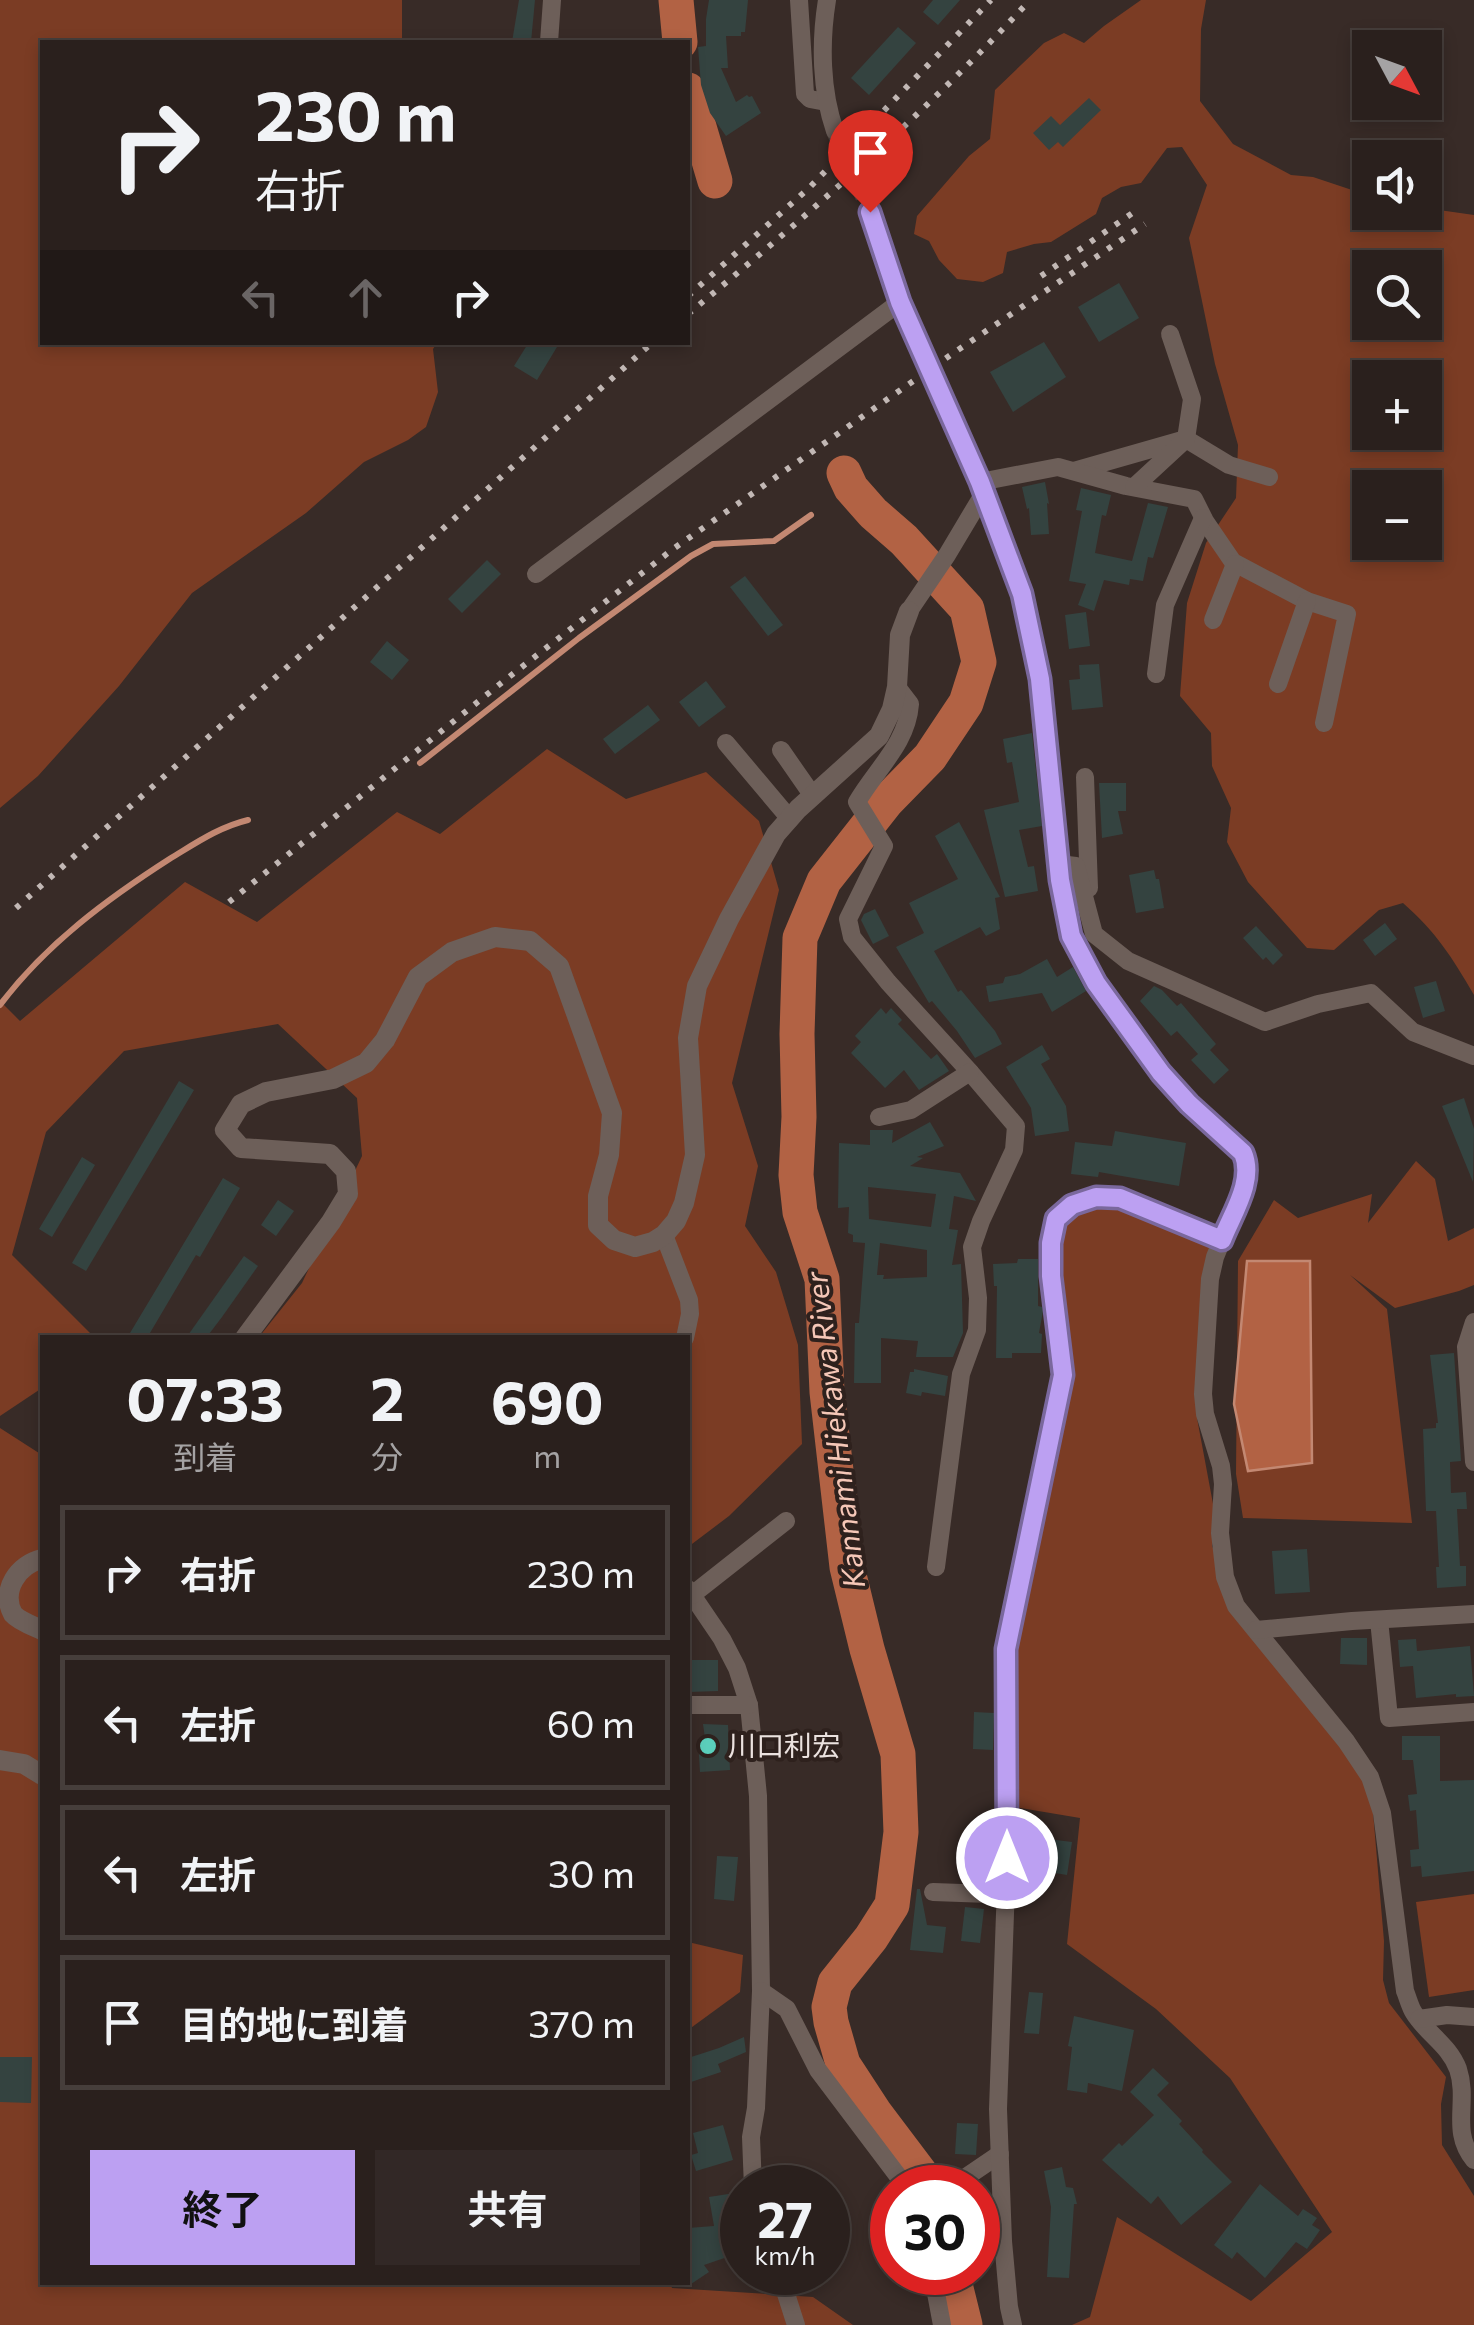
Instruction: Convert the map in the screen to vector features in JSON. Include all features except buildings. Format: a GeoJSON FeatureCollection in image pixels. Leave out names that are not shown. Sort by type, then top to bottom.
{"type":"FeatureCollection","features":[{"type":"Feature","properties":{"kind":"street"},"geometry":{"type":"LineString","coordinates":[[549,40],[552,0]]}},
{"type":"Feature","properties":{"kind":"street"},"geometry":{"type":"LineString","coordinates":[[798,0],[806,94],[826,102]]}},
{"type":"Feature","properties":{"kind":"street"},"geometry":{"type":"LineString","coordinates":[[827,0],[826,102],[835,131]]}},
{"type":"Feature","properties":{"kind":"street"},"geometry":{"type":"LineString","coordinates":[[870,212],[900,302],[982,488],[1022,594],[1040,679],[1059,864],[1071,936],[1096,983],[1161,1073],[1243,1153],[1247,1164],[1248,1176],[1210,1279],[1203,1394],[1224,1484],[1220,1533],[1225,1577],[1236,1606],[1346,1741],[1370,1777],[1382,1813],[1405,1991],[1419,2019],[1448,2050],[1468,2086],[1461,2138],[1474,2160]]}},
{"type":"Feature","properties":{"kind":"street"},"geometry":{"type":"LineString","coordinates":[[536,574],[900,302]]}},
{"type":"Feature","properties":{"kind":"street"},"geometry":{"type":"LineString","coordinates":[[1134,486],[1186,439],[1192,399],[1170,334]]}},
{"type":"Feature","properties":{"kind":"street"},"geometry":{"type":"LineString","coordinates":[[1073,471],[1186,439],[1230,466],[1269,477]]}},
{"type":"Feature","properties":{"kind":"street"},"geometry":{"type":"LineString","coordinates":[[247,1335],[348,1194],[346,1171],[330,1154],[242,1148],[225,1130],[241,1104],[266,1092],[332,1079],[366,1063],[385,1040],[418,978],[452,952],[495,937],[530,941],[559,966],[612,1113],[609,1155],[598,1196],[598,1225],[614,1240],[635,1246],[664,1235],[684,1203],[695,1155],[688,1038],[697,986],[776,834],[879,736],[892,708],[900,635],[909,611],[948,554],[982,488],[1058,467],[1194,499],[1236,564],[1307,601],[1346,614],[1324,723]]}},
{"type":"Feature","properties":{"kind":"street"},"geometry":{"type":"LineString","coordinates":[[1156,674],[1165,605],[1203,518]]}},
{"type":"Feature","properties":{"kind":"street"},"geometry":{"type":"LineString","coordinates":[[1213,620],[1236,564]]}},
{"type":"Feature","properties":{"kind":"street"},"geometry":{"type":"LineString","coordinates":[[1278,684],[1307,601]]}},
{"type":"Feature","properties":{"kind":"street"},"geometry":{"type":"LineString","coordinates":[[897,687],[910,704],[909,723],[896,749],[857,802],[884,846],[848,919],[852,937],[1016,1126],[1014,1150],[972,1247],[977,1330],[962,1374],[936,1567]]}},
{"type":"Feature","properties":{"kind":"street"},"geometry":{"type":"LineString","coordinates":[[726,743],[790,819]]}},
{"type":"Feature","properties":{"kind":"street"},"geometry":{"type":"LineString","coordinates":[[782,750],[814,796]]}},
{"type":"Feature","properties":{"kind":"street"},"geometry":{"type":"LineString","coordinates":[[1086,777],[1090,918]]}},
{"type":"Feature","properties":{"kind":"street"},"geometry":{"type":"LineString","coordinates":[[1059,864],[1076,866],[1094,934],[1128,961],[1266,1022],[1318,1004],[1370,993],[1412,1032],[1474,1056]]}},
{"type":"Feature","properties":{"kind":"street"},"geometry":{"type":"LineString","coordinates":[[879,1117],[911,1110],[970,1072]]}},
{"type":"Feature","properties":{"kind":"street"},"geometry":{"type":"LineString","coordinates":[[1013,2325],[1003,2241],[998,2109],[1007,1858],[1006,1649],[1063,1375],[1051,1243],[1056,1219],[1072,1205],[1096,1197],[1120,1198],[1222,1240]]}},
{"type":"Feature","properties":{"kind":"street"},"geometry":{"type":"LineString","coordinates":[[664,1235],[689,1300],[685,1335]]}},
{"type":"Feature","properties":{"kind":"street"},"geometry":{"type":"LineString","coordinates":[[1474,1322],[1466,1348],[1474,1462]]}},
{"type":"Feature","properties":{"kind":"street"},"geometry":{"type":"LineString","coordinates":[[753,2165],[761,1991],[758,1796],[749,1705],[722,1638],[690,1592],[786,1521]]}},
{"type":"Feature","properties":{"kind":"street"},"geometry":{"type":"LineString","coordinates":[[40,1560],[13,1574],[6,1598],[12,1613],[40,1629]]}},
{"type":"Feature","properties":{"kind":"street"},"geometry":{"type":"LineString","coordinates":[[1256,1630],[1474,1614]]}},
{"type":"Feature","properties":{"kind":"street"},"geometry":{"type":"LineString","coordinates":[[1379,1620],[1389,1718],[1474,1712]]}},
{"type":"Feature","properties":{"kind":"street"},"geometry":{"type":"LineString","coordinates":[[690,1705],[749,1705]]}},
{"type":"Feature","properties":{"kind":"street"},"geometry":{"type":"LineString","coordinates":[[0,1760],[24,1764],[40,1774]]}},
{"type":"Feature","properties":{"kind":"street"},"geometry":{"type":"LineString","coordinates":[[933,1892],[990,1894],[994,1864],[1007,1858]]}},
{"type":"Feature","properties":{"kind":"street"},"geometry":{"type":"LineString","coordinates":[[761,1991],[786,2009],[818,2070],[890,2165]]}},
{"type":"Feature","properties":{"kind":"street"},"geometry":{"type":"LineString","coordinates":[[1419,2019],[1474,2018]]}},
{"type":"Feature","properties":{"kind":"street"},"geometry":{"type":"LineString","coordinates":[[984,2165],[1000,2154]]}},
{"type":"Feature","properties":{"kind":"street"},"geometry":{"type":"LineString","coordinates":[[786,2295],[796,2325]]}},
{"type":"Feature","properties":{"kind":"street"},"geometry":{"type":"LineString","coordinates":[[936,2295],[942,2325]]}},
{"type":"Feature","properties":{"kind":"shaded area"},"geometry":{"type":"Polygon","coordinates":[[[0,0],[402,0],[402,40],[40,40],[40,345],[436,345],[438,392],[426,427],[364,462],[306,513],[192,593],[119,686],[38,776],[0,808],[0,0]]]}},
{"type":"Feature","properties":{"kind":"shaded area"},"geometry":{"type":"Polygon","coordinates":[[[1141,0],[1206,0],[1201,29],[1200,101],[1233,144],[1291,175],[1313,177],[1352,190],[1352,230],[1442,230],[1442,210],[1474,215],[1474,995],[1443,946],[1403,903],[1379,910],[1334,950],[1307,948],[1248,882],[1227,842],[1231,808],[1212,766],[1211,733],[1180,696],[1187,603],[1206,543],[1236,498],[1238,445],[1215,364],[1189,238],[1207,185],[1182,147],[1167,148],[1141,183],[1121,187],[1102,198],[1096,214],[1051,242],[1007,252],[1003,273],[983,282],[957,279],[939,260],[929,241],[914,234],[917,216],[969,156],[990,139],[995,90],[1044,43],[1064,33],[1084,43],[1141,0]]]}},
{"type":"Feature","properties":{"kind":"shaded area"},"geometry":{"type":"Polygon","coordinates":[[[547,749],[626,799],[706,772],[759,821],[779,890],[732,1083],[758,1166],[745,1226],[776,1272],[798,1345],[802,1444],[729,1516],[690,1545],[690,1335],[261,1335],[302,1283],[362,1156],[357,1098],[278,1024],[124,1051],[46,1132],[12,1255],[92,1335],[40,1335],[40,1389],[0,1416],[0,1001],[20,1021],[185,882],[257,922],[397,812],[440,834],[547,749]]]}},
{"type":"Feature","properties":{"kind":"shaded area"},"geometry":{"type":"Polygon","coordinates":[[[1416,1161],[1435,1179],[1448,1241],[1474,1228],[1474,1285],[1395,1308],[1350,1275],[1387,1309],[1412,1523],[1243,1518],[1236,1474],[1238,1261],[1274,1200],[1298,1218],[1372,1194],[1368,1223],[1416,1161]]]}},
{"type":"Feature","properties":{"kind":"shaded area"},"geometry":{"type":"Polygon","coordinates":[[[1120,1197],[1218,1250],[1197,1418],[1216,1520],[1212,1546],[1235,1601],[1370,1777],[1384,1941],[1383,1980],[1389,2003],[1446,2077],[1441,2104],[1442,2145],[1474,2196],[1474,2325],[1072,2325],[1090,2317],[1117,2217],[1251,2301],[1332,2232],[1230,2078],[1156,2009],[1067,1944],[1080,1818],[1015,1807],[1013,1660],[1040,1486],[1065,1359],[1059,1263],[1067,1215],[1120,1197]]]}},
{"type":"Feature","properties":{"kind":"shaded area"},"geometry":{"type":"Polygon","coordinates":[[[1247,1261],[1310,1261],[1312,1463],[1248,1471],[1234,1404],[1247,1261]]]}},
{"type":"Feature","properties":{"kind":"shaded area"},"geometry":{"type":"Polygon","coordinates":[[[0,1428],[40,1454],[40,2285],[671,2285],[720,2291],[720,2295],[813,2297],[853,2325],[0,2325],[0,1428]]]}},
{"type":"Feature","properties":{"kind":"shaded area"},"geometry":{"type":"Polygon","coordinates":[[[1474,1894],[1474,1990],[1429,1997],[1416,1902],[1474,1894]]]}},
{"type":"Feature","properties":{"kind":"shaded area"},"geometry":{"type":"Polygon","coordinates":[[[690,1942],[743,1955],[740,1992],[690,2029],[690,1942]]]}},
{"type":"Feature","properties":{"kind":"waterway"},"geometry":{"type":"LineString","coordinates":[[676,0],[680,40]]}},
{"type":"Feature","properties":{"kind":"waterway"},"geometry":{"type":"LineString","coordinates":[[690,97],[715,181]]}},
{"type":"Feature","properties":{"kind":"waterway","name":"Kannami Hiekawa River"},"geometry":{"type":"LineString","coordinates":[[844,473],[851,488],[873,513],[904,540],[967,609],[979,662],[966,703],[930,757],[887,801],[824,881],[800,938],[796,1175],[800,1212],[822,1279],[827,1392],[847,1567],[898,1754],[901,1832],[892,1905],[835,1983],[829,2007],[843,2064],[914,2165]]}},
{"type":"Feature","properties":{"kind":"waterway"},"geometry":{"type":"LineString","coordinates":[[844,493],[851,488]]}},
{"type":"Feature","properties":{"kind":"waterway"},"geometry":{"type":"LineString","coordinates":[[420,763],[691,556],[713,544],[774,541],[811,515]]}},
{"type":"Feature","properties":{"kind":"waterway"},"geometry":{"type":"LineString","coordinates":[[0,1005],[57,942],[101,906],[199,841],[248,820]]}},
{"type":"Feature","properties":{"kind":"waterway","name":"Kannami Hiekawa River"},"geometry":{"type":"LineString","coordinates":[[958,2295],[965,2325]]}},
{"type":"Feature","properties":{"kind":"tunnel"},"geometry":{"type":"LineString","coordinates":[[835,131],[871,212]]}},
{"type":"Feature","properties":{"kind":"railway"},"geometry":{"type":"LineString","coordinates":[[690,294],[809,188],[991,0]]}},
{"type":"Feature","properties":{"kind":"railway"},"geometry":{"type":"LineString","coordinates":[[690,312],[864,163],[1030,0]]}},
{"type":"Feature","properties":{"kind":"railway"},"geometry":{"type":"LineString","coordinates":[[1041,276],[1134,212]]}},
{"type":"Feature","properties":{"kind":"railway"},"geometry":{"type":"LineString","coordinates":[[229,902],[673,549],[1145,224]]}},
{"type":"Feature","properties":{"kind":"railway"},"geometry":{"type":"LineString","coordinates":[[16,908],[650,345]]}},
{"type":"Feature","properties":{"kind":"place","name":"川口利宏"},"geometry":{"type":"Point","coordinates":[708,1746]}},
{"type":"Feature","properties":{"kind":"route"},"geometry":{"type":"LineString","coordinates":[[870,212],[900,302],[980,482],[1022,594],[1040,679],[1060,880],[1071,936],[1096,983],[1161,1073],[1243,1153],[1248,1176],[1222,1240],[1120,1198],[1096,1197],[1072,1205],[1056,1219],[1051,1276],[1063,1375],[1006,1649],[1007,1858]]}}]}
